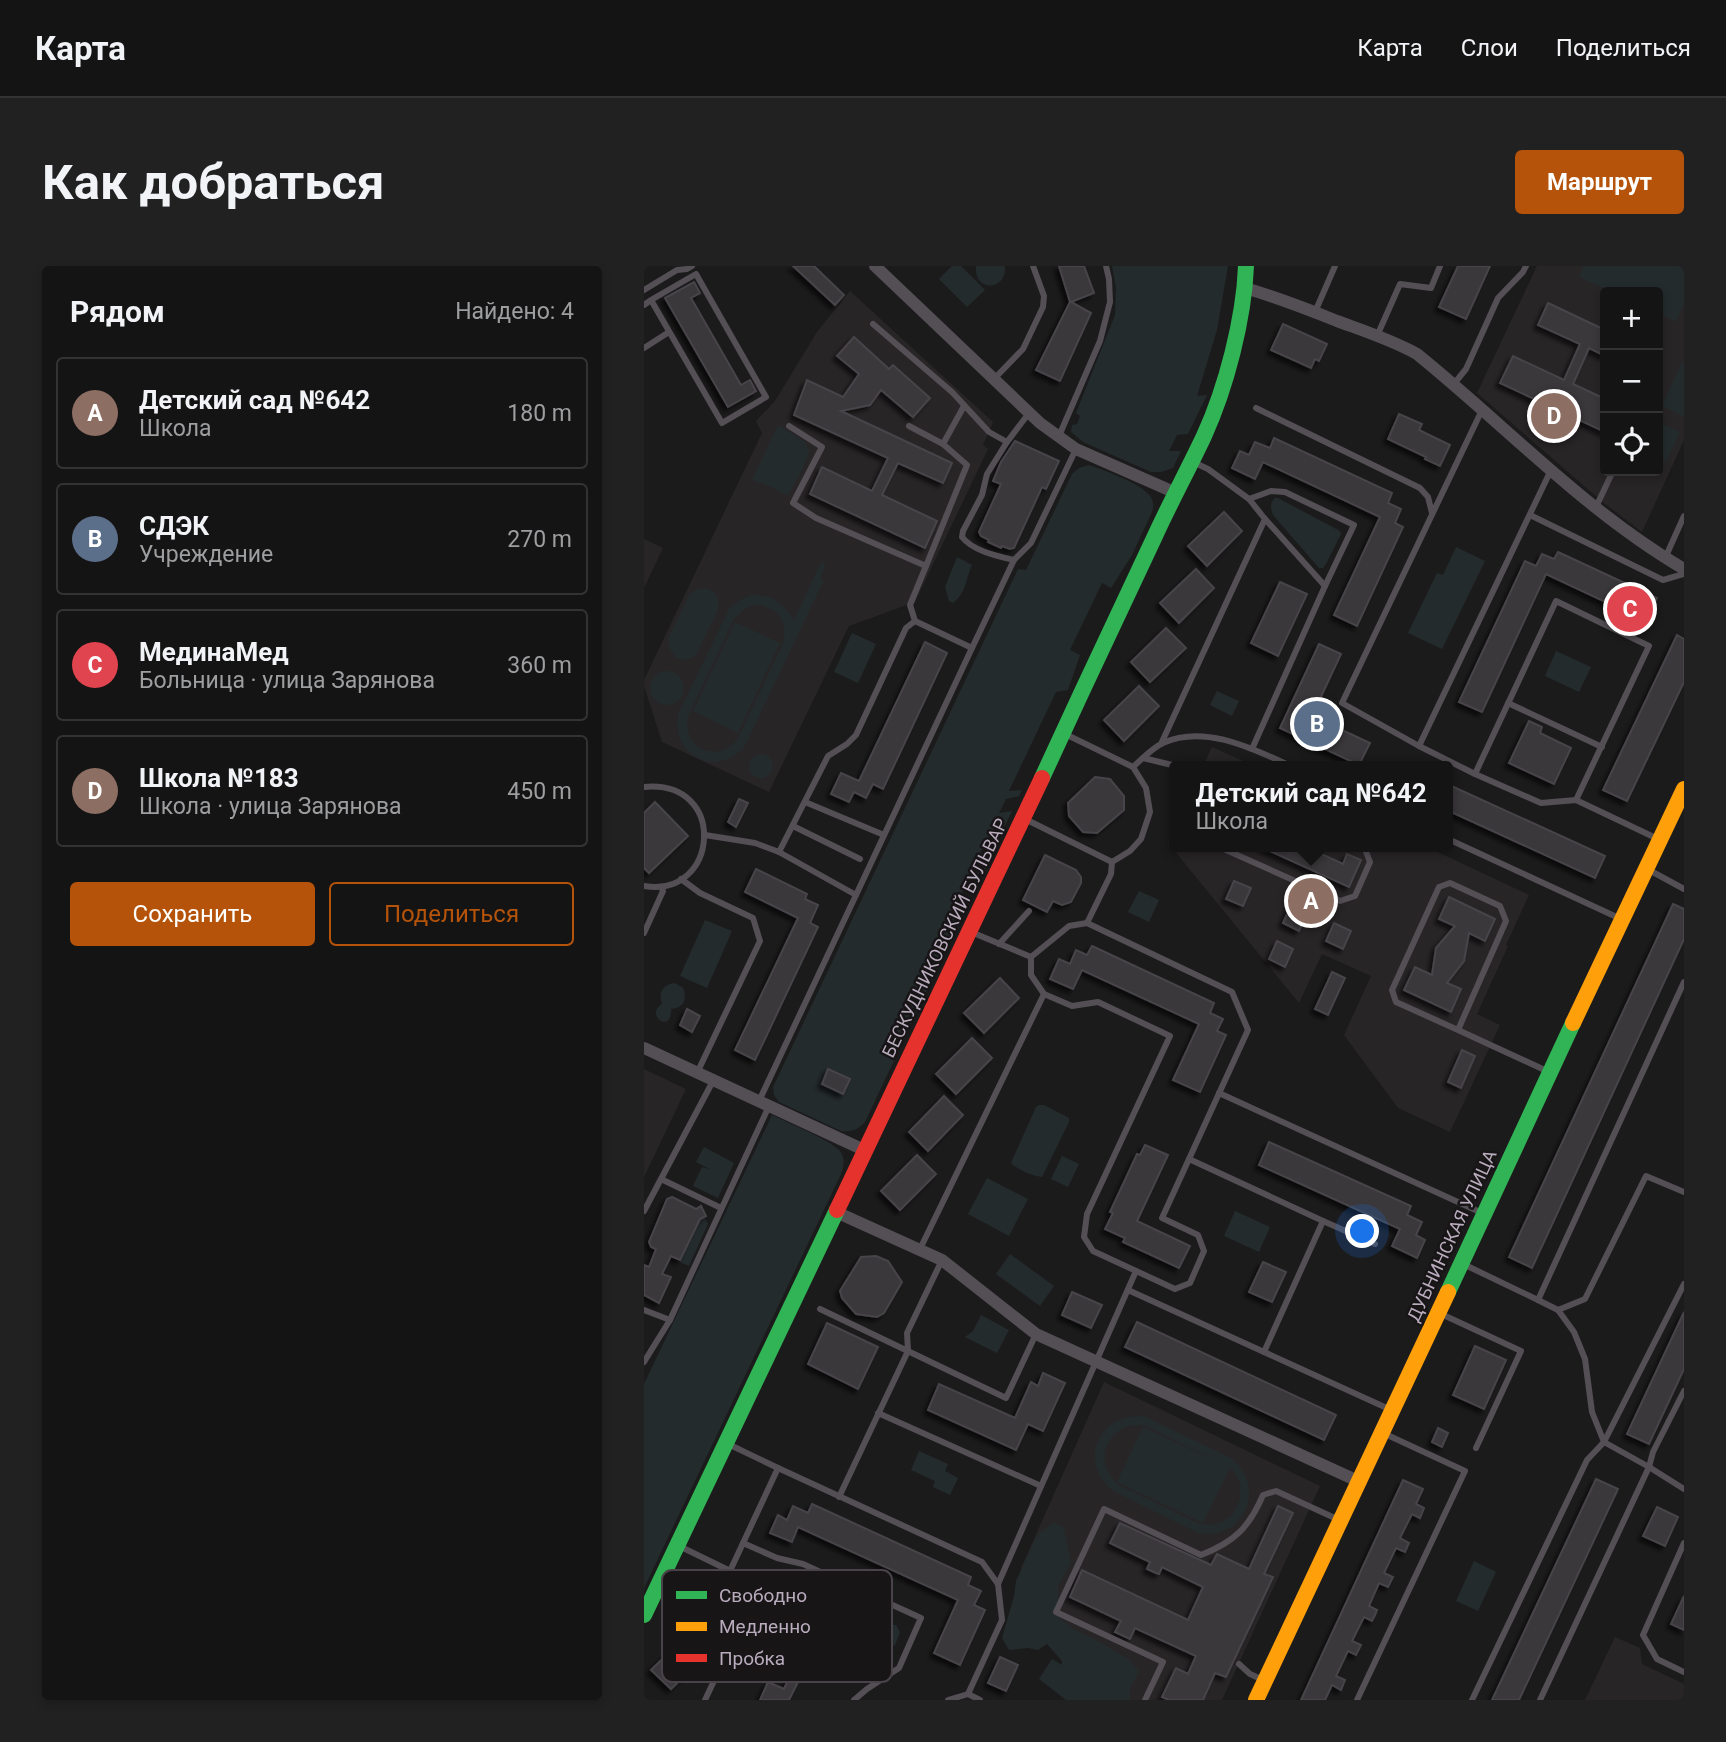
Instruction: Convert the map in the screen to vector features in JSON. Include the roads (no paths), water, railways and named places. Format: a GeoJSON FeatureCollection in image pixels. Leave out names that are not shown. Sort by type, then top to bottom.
{"type":"FeatureCollection","features":[{"type":"Feature","properties":{"kind":"street"},"geometry":{"type":"LineString","coordinates":[[875,266],[993,380],[1058,437],[1076,449],[1176,494]]}},
{"type":"Feature","properties":{"kind":"street","name":"БЕСКУДНИКОВСКИЙ БУЛЬВАР"},"geometry":{"type":"LineString","coordinates":[[666,1570],[1192,461],[1218,401],[1235,341],[1245,288],[1245,266]]}},
{"type":"Feature","properties":{"kind":"street"},"geometry":{"type":"LineString","coordinates":[[1245,288],[1377,336],[1417,354],[1595,508],[1684,572]]}},
{"type":"Feature","properties":{"kind":"street","name":"ДУБНИНСКАЯ УЛИЦА"},"geometry":{"type":"LineString","coordinates":[[1256,1700],[1684,789]]}},
{"type":"Feature","properties":{"kind":"street"},"geometry":{"type":"LineString","coordinates":[[644,1048],[864,1150]]}},
{"type":"Feature","properties":{"kind":"street"},"geometry":{"type":"LineString","coordinates":[[836,1212],[942,1260],[1036,1334],[1358,1481]]}},
{"type":"Feature","properties":{"kind":"street","name":"БЕСКУДНИКОВСКИЙ БУЛЬВАР"},"geometry":{"type":"LineString","coordinates":[[644,1615],[662,1578]]}},
{"type":"Feature","properties":{"kind":"lane"},"geometry":{"type":"LineString","coordinates":[[644,290],[676,268],[687,269],[692,266]]}},
{"type":"Feature","properties":{"kind":"lane"},"geometry":{"type":"LineString","coordinates":[[993,380],[1023,349],[1043,307],[1044,296],[1033,266]]}},
{"type":"Feature","properties":{"kind":"lane"},"geometry":{"type":"LineString","coordinates":[[1058,437],[1100,341],[1110,302],[1106,266]]}},
{"type":"Feature","properties":{"kind":"lane"},"geometry":{"type":"LineString","coordinates":[[1315,313],[1335,266]]}},
{"type":"Feature","properties":{"kind":"lane"},"geometry":{"type":"LineString","coordinates":[[1377,336],[1400,284],[1431,288],[1440,266]]}},
{"type":"Feature","properties":{"kind":"lane"},"geometry":{"type":"LineString","coordinates":[[1453,384],[1466,369],[1498,298],[1526,266]]}},
{"type":"Feature","properties":{"kind":"lane"},"geometry":{"type":"LineString","coordinates":[[644,306],[651,300],[696,274],[766,397],[722,423],[651,300]]}},
{"type":"Feature","properties":{"kind":"lane"},"geometry":{"type":"LineString","coordinates":[[873,324],[952,391],[989,432],[1007,442]]}},
{"type":"Feature","properties":{"kind":"lane"},"geometry":{"type":"LineString","coordinates":[[644,348],[669,332]]}},
{"type":"Feature","properties":{"kind":"lane"},"geometry":{"type":"LineString","coordinates":[[943,444],[964,406]]}},
{"type":"Feature","properties":{"kind":"lane"},"geometry":{"type":"LineString","coordinates":[[1256,408],[1420,488],[1428,497],[1432,515]]}},
{"type":"Feature","properties":{"kind":"lane"},"geometry":{"type":"LineString","coordinates":[[1449,761],[1342,703],[1482,410]]}},
{"type":"Feature","properties":{"kind":"lane"},"geometry":{"type":"LineString","coordinates":[[1014,560],[992,555],[966,542],[962,537],[982,495],[987,474],[1029,413]]}},
{"type":"Feature","properties":{"kind":"lane"},"geometry":{"type":"LineString","coordinates":[[789,426],[822,447],[793,503],[816,517],[926,566]]}},
{"type":"Feature","properties":{"kind":"lane"},"geometry":{"type":"LineString","coordinates":[[909,426],[943,444],[967,465],[910,605],[915,621],[972,648]]}},
{"type":"Feature","properties":{"kind":"lane"},"geometry":{"type":"LineString","coordinates":[[645,1357],[670,1320],[856,895],[972,648],[1014,560],[1031,543],[1076,449]]}},
{"type":"Feature","properties":{"kind":"lane"},"geometry":{"type":"LineString","coordinates":[[1192,461],[1208,469],[1249,499],[1325,586]]}},
{"type":"Feature","properties":{"kind":"lane"},"geometry":{"type":"LineString","coordinates":[[1419,746],[1551,470]]}},
{"type":"Feature","properties":{"kind":"lane"},"geometry":{"type":"LineString","coordinates":[[1595,508],[1611,476]]}},
{"type":"Feature","properties":{"kind":"lane"},"geometry":{"type":"LineString","coordinates":[[1249,499],[1270,491],[1285,492],[1354,525],[1252,749]]}},
{"type":"Feature","properties":{"kind":"lane"},"geometry":{"type":"LineString","coordinates":[[1530,515],[1663,580],[1684,572]]}},
{"type":"Feature","properties":{"kind":"lane"},"geometry":{"type":"LineString","coordinates":[[1665,558],[1684,516]]}},
{"type":"Feature","properties":{"kind":"lane"},"geometry":{"type":"LineString","coordinates":[[1161,744],[1265,519]]}},
{"type":"Feature","properties":{"kind":"lane"},"geometry":{"type":"LineString","coordinates":[[1475,774],[1556,601],[1649,646],[1576,800]]}},
{"type":"Feature","properties":{"kind":"lane"},"geometry":{"type":"LineString","coordinates":[[779,852],[828,756],[856,735],[906,628],[915,621]]}},
{"type":"Feature","properties":{"kind":"lane"},"geometry":{"type":"LineString","coordinates":[[1508,703],[1602,747]]}},
{"type":"Feature","properties":{"kind":"lane"},"geometry":{"type":"LineString","coordinates":[[1063,733],[1133,766],[1146,788],[1150,812],[1140,839],[1129,851],[1112,862]]}},
{"type":"Feature","properties":{"kind":"lane"},"geometry":{"type":"LineString","coordinates":[[1133,766],[1161,744],[1177,738],[1211,736],[1280,761]]}},
{"type":"Feature","properties":{"kind":"lane"},"geometry":{"type":"LineString","coordinates":[[1143,758],[1169,764]]}},
{"type":"Feature","properties":{"kind":"lane"},"geometry":{"type":"LineString","coordinates":[[1453,763],[1541,803],[1576,800],[1660,840]]}},
{"type":"Feature","properties":{"kind":"lane"},"geometry":{"type":"LineString","coordinates":[[644,788],[657,786],[683,795],[694,805],[701,817],[705,835],[701,855],[693,869],[681,879],[661,887],[644,886]]}},
{"type":"Feature","properties":{"kind":"lane"},"geometry":{"type":"LineString","coordinates":[[805,802],[884,835]]}},
{"type":"Feature","properties":{"kind":"lane"},"geometry":{"type":"LineString","coordinates":[[1023,818],[1112,862]]}},
{"type":"Feature","properties":{"kind":"lane"},"geometry":{"type":"LineString","coordinates":[[793,826],[860,859]]}},
{"type":"Feature","properties":{"kind":"lane"},"geometry":{"type":"LineString","coordinates":[[705,835],[755,843],[779,852],[856,895]]}},
{"type":"Feature","properties":{"kind":"lane"},"geometry":{"type":"LineString","coordinates":[[1453,842],[1623,919]]}},
{"type":"Feature","properties":{"kind":"lane"},"geometry":{"type":"LineString","coordinates":[[1230,852],[1340,901],[1355,896],[1370,862],[1366,852]]}},
{"type":"Feature","properties":{"kind":"lane"},"geometry":{"type":"LineString","coordinates":[[1087,923],[1111,873],[1112,862]]}},
{"type":"Feature","properties":{"kind":"lane"},"geometry":{"type":"LineString","coordinates":[[1647,869],[1684,889]]}},
{"type":"Feature","properties":{"kind":"lane"},"geometry":{"type":"LineString","coordinates":[[681,879],[700,893],[753,918],[760,941],[697,1073]]}},
{"type":"Feature","properties":{"kind":"lane"},"geometry":{"type":"LineString","coordinates":[[1458,1030],[1506,920],[1500,906],[1451,883],[1439,887],[1392,990],[1396,1002],[1549,1072]]}},
{"type":"Feature","properties":{"kind":"lane"},"geometry":{"type":"LineString","coordinates":[[644,933],[663,891],[661,887]]}},
{"type":"Feature","properties":{"kind":"lane"},"geometry":{"type":"LineString","coordinates":[[999,944],[1029,911]]}},
{"type":"Feature","properties":{"kind":"lane"},"geometry":{"type":"LineString","coordinates":[[1087,923],[1232,992],[1248,1030],[1162,1218],[1198,1235],[1204,1251],[1190,1283],[1175,1289],[1093,1251],[1084,1237],[1087,1213],[1170,1036],[1098,1002],[1072,1006],[1044,994],[1031,975],[1031,957],[1069,926],[1087,923]]}},
{"type":"Feature","properties":{"kind":"lane"},"geometry":{"type":"LineString","coordinates":[[969,932],[1031,957]]}},
{"type":"Feature","properties":{"kind":"lane"},"geometry":{"type":"LineString","coordinates":[[1538,1300],[1684,982]]}},
{"type":"Feature","properties":{"kind":"lane"},"geometry":{"type":"LineString","coordinates":[[920,1249],[1044,994]]}},
{"type":"Feature","properties":{"kind":"lane"},"geometry":{"type":"LineString","coordinates":[[644,1211],[713,1081]]}},
{"type":"Feature","properties":{"kind":"lane"},"geometry":{"type":"LineString","coordinates":[[1219,1093],[1484,1214]]}},
{"type":"Feature","properties":{"kind":"lane"},"geometry":{"type":"LineString","coordinates":[[1189,1159],[1375,1244]]}},
{"type":"Feature","properties":{"kind":"lane"},"geometry":{"type":"LineString","coordinates":[[1558,1310],[1585,1298],[1646,1176],[1684,1192]]}},
{"type":"Feature","properties":{"kind":"lane"},"geometry":{"type":"LineString","coordinates":[[661,1180],[721,1208]]}},
{"type":"Feature","properties":{"kind":"lane"},"geometry":{"type":"LineString","coordinates":[[1264,1352],[1322,1221]]}},
{"type":"Feature","properties":{"kind":"lane"},"geometry":{"type":"LineString","coordinates":[[839,1497],[908,1351],[907,1333],[942,1260]]}},
{"type":"Feature","properties":{"kind":"lane"},"geometry":{"type":"LineString","coordinates":[[1461,1264],[1558,1310],[1574,1332],[1585,1359],[1592,1412],[1604,1441],[1684,1489]]}},
{"type":"Feature","properties":{"kind":"lane"},"geometry":{"type":"LineString","coordinates":[[998,1584],[1136,1271]]}},
{"type":"Feature","properties":{"kind":"lane"},"geometry":{"type":"LineString","coordinates":[[1472,1700],[1587,1460],[1604,1441],[1684,1284]]}},
{"type":"Feature","properties":{"kind":"lane"},"geometry":{"type":"LineString","coordinates":[[1128,1290],[1392,1410]]}},
{"type":"Feature","properties":{"kind":"lane"},"geometry":{"type":"LineString","coordinates":[[820,1309],[1006,1398],[1036,1334]]}},
{"type":"Feature","properties":{"kind":"lane"},"geometry":{"type":"LineString","coordinates":[[644,1310],[670,1320]]}},
{"type":"Feature","properties":{"kind":"lane"},"geometry":{"type":"LineString","coordinates":[[1437,1312],[1521,1351],[1476,1448]]}},
{"type":"Feature","properties":{"kind":"lane"},"geometry":{"type":"LineString","coordinates":[[1540,1700],[1649,1467],[1653,1452],[1684,1391]]}},
{"type":"Feature","properties":{"kind":"lane"},"geometry":{"type":"LineString","coordinates":[[878,1413],[1041,1486]]}},
{"type":"Feature","properties":{"kind":"lane"},"geometry":{"type":"LineString","coordinates":[[1357,1700],[1465,1471],[1381,1432]]}},
{"type":"Feature","properties":{"kind":"lane"},"geometry":{"type":"LineString","coordinates":[[726,1443],[982,1562],[998,1584],[1002,1620],[968,1694]]}},
{"type":"Feature","properties":{"kind":"lane"},"geometry":{"type":"LineString","coordinates":[[730,1570],[778,1468]]}},
{"type":"Feature","properties":{"kind":"lane"},"geometry":{"type":"LineString","coordinates":[[1145,1700],[1163,1662],[1056,1612],[1104,1509],[1201,1555],[1219,1548],[1242,1532],[1264,1495],[1276,1491],[1340,1520]]}},
{"type":"Feature","properties":{"kind":"lane"},"geometry":{"type":"LineString","coordinates":[[743,1543],[777,1559],[803,1564],[816,1570]]}},
{"type":"Feature","properties":{"kind":"lane"},"geometry":{"type":"LineString","coordinates":[[1684,1543],[1643,1635],[1657,1659],[1684,1672]]}},
{"type":"Feature","properties":{"kind":"lane"},"geometry":{"type":"LineString","coordinates":[[678,1545],[728,1570]]}},
{"type":"Feature","properties":{"kind":"lane"},"geometry":{"type":"LineString","coordinates":[[892,1605],[921,1618],[899,1668],[892,1673]]}},
{"type":"Feature","properties":{"kind":"lane"},"geometry":{"type":"LineString","coordinates":[[1239,1664],[1250,1674],[1265,1681]]}},
{"type":"Feature","properties":{"kind":"lane"},"geometry":{"type":"LineString","coordinates":[[705,1700],[713,1682]]}},
{"type":"Feature","properties":{"kind":"lane"},"geometry":{"type":"LineString","coordinates":[[854,1700],[878,1682]]}},
{"type":"Feature","properties":{"kind":"lane"},"geometry":{"type":"LineString","coordinates":[[948,1700],[968,1694],[980,1700]]}},
{"type":"Feature","properties":{"kind":"place","name":"Школа №183"},"geometry":{"type":"Point","coordinates":[1554,416]}},
{"type":"Feature","properties":{"kind":"place","name":"МединаМед"},"geometry":{"type":"Point","coordinates":[1630,609]}},
{"type":"Feature","properties":{"kind":"place","name":"СДЭК"},"geometry":{"type":"Point","coordinates":[1317,724]}},
{"type":"Feature","properties":{"kind":"place","name":"Детский сад №642"},"geometry":{"type":"Point","coordinates":[1311,901]}}]}
